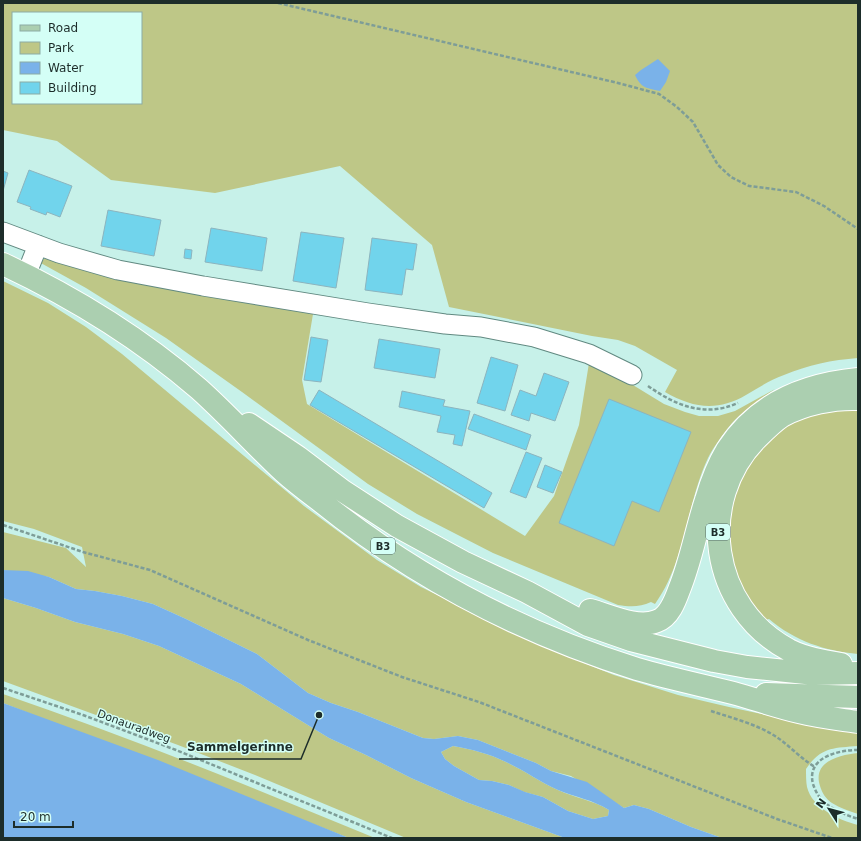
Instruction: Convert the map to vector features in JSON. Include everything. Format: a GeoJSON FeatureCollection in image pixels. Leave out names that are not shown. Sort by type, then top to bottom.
{"type":"FeatureCollection","features":[{"type":"Feature","properties":{"kind":"main road"},"geometry":{"type":"LineString","coordinates":[[3,264],[82,305],[123,332],[200,390]]}},
{"type":"Feature","properties":{"kind":"main road","name":"B3"},"geometry":{"type":"LineString","coordinates":[[527,592],[629,622],[642,623],[658,621],[664,617],[675,601],[689,562],[706,500],[717,469],[727,450],[740,433],[756,417],[776,402],[802,390],[830,382],[858,379]]}},
{"type":"Feature","properties":{"kind":"main road","name":"B3"},"geometry":{"type":"LineString","coordinates":[[200,390],[298,457],[343,491],[397,526],[463,562],[527,592],[588,625],[631,640],[676,652],[747,667],[815,674],[858,673]]}},
{"type":"Feature","properties":{"kind":"main road","name":"B3"},"geometry":{"type":"LineString","coordinates":[[200,390],[286,474],[321,502],[361,532],[426,575],[460,595],[496,613],[551,638],[638,669],[733,693],[858,697]]}},
{"type":"Feature","properties":{"kind":"main road","name":"B3"},"geometry":{"type":"LineString","coordinates":[[858,398],[842,398],[800,408],[782,417],[766,428],[751,444],[740,459],[730,477],[724,496],[718,534],[719,550],[727,580],[735,597],[753,623],[777,643],[797,653],[824,661],[858,667]]}},
{"type":"Feature","properties":{"kind":"main road"},"geometry":{"type":"LineString","coordinates":[[733,693],[799,712],[858,722]]}},
{"type":"Feature","properties":{"kind":"street"},"geometry":{"type":"LineString","coordinates":[[3,232],[88,262],[118,270],[203,286],[368,313],[508,331],[534,337],[589,354],[632,375]]}},
{"type":"Feature","properties":{"kind":"street"},"geometry":{"type":"LineString","coordinates":[[26,275],[38,245]]}},
{"type":"Feature","properties":{"kind":"path"},"geometry":{"type":"LineString","coordinates":[[278,3],[660,94],[693,122],[718,165],[731,177],[750,186],[796,192],[824,206],[858,229]]}},
{"type":"Feature","properties":{"kind":"path"},"geometry":{"type":"LineString","coordinates":[[632,375],[672,401],[701,410],[723,408],[741,402]]}},
{"type":"Feature","properties":{"kind":"path"},"geometry":{"type":"LineString","coordinates":[[3,525],[82,552],[150,570],[308,640],[402,677],[479,702],[777,819],[832,838]]}},
{"type":"Feature","properties":{"kind":"path","name":"Donauradweg"},"geometry":{"type":"LineString","coordinates":[[3,688],[176,750],[392,838]]}},
{"type":"Feature","properties":{"kind":"path"},"geometry":{"type":"LineString","coordinates":[[710,710],[766,731],[781,740],[815,767]]}},
{"type":"Feature","properties":{"kind":"path"},"geometry":{"type":"LineString","coordinates":[[858,750],[840,751],[822,759],[815,767],[812,776],[818,796],[829,806],[858,820]]}},
{"type":"Feature","properties":{"kind":"green space"},"geometry":{"type":"Polygon","coordinates":[[[3,3],[858,3],[858,358],[839,360],[793,371],[725,404],[705,406],[685,402],[665,392],[677,370],[635,346],[618,340],[449,307],[432,245],[340,166],[215,193],[111,180],[57,141],[3,130],[3,3]]]}},
{"type":"Feature","properties":{"kind":"green space"},"geometry":{"type":"Polygon","coordinates":[[[54,258],[313,314],[302,380],[307,404],[525,536],[554,496],[579,425],[589,363],[628,382],[664,404],[699,416],[718,416],[735,411],[775,389],[750,407],[733,422],[725,431],[710,454],[695,495],[680,551],[665,587],[655,604],[651,602],[635,606],[618,605],[493,553],[417,514],[368,484],[166,338],[86,288],[39,262],[44,259],[54,258]]]}},
{"type":"Feature","properties":{"kind":"green space"},"geometry":{"type":"Polygon","coordinates":[[[3,281],[48,303],[86,327],[122,354],[304,506],[377,560],[421,587],[539,645],[614,675],[678,695],[812,725],[858,733],[858,746],[835,748],[817,756],[806,769],[806,781],[810,794],[820,807],[843,820],[858,825],[858,838],[722,838],[691,827],[649,809],[634,805],[624,808],[571,776],[551,771],[536,763],[478,740],[458,736],[434,739],[423,738],[331,703],[308,693],[257,654],[153,604],[122,596],[76,589],[49,577],[3,570],[3,532],[66,548],[86,567],[82,547],[34,529],[3,521],[3,281]]]}},
{"type":"Feature","properties":{"kind":"green space"},"geometry":{"type":"Polygon","coordinates":[[[836,408],[858,408],[858,654],[846,653],[811,644],[789,633],[769,619],[765,620],[743,590],[732,566],[726,523],[742,473],[771,437],[788,425],[809,416],[836,408]]]}},
{"type":"Feature","properties":{"kind":"green space"},"geometry":{"type":"Polygon","coordinates":[[[3,598],[75,622],[123,634],[159,646],[241,684],[329,738],[411,778],[466,802],[565,838],[406,838],[255,775],[178,745],[3,681],[3,598]]]}},
{"type":"Feature","properties":{"kind":"green space"},"geometry":{"type":"Polygon","coordinates":[[[3,694],[97,727],[190,763],[375,838],[349,838],[3,703],[3,694]]]}},
{"type":"Feature","properties":{"kind":"green space"},"geometry":{"type":"Polygon","coordinates":[[[453,746],[480,752],[500,759],[558,790],[590,801],[609,810],[608,816],[593,819],[568,811],[543,797],[524,792],[509,785],[479,780],[454,766],[445,759],[441,752],[453,746]]]}},
{"type":"Feature","properties":{"kind":"green space"},"geometry":{"type":"Polygon","coordinates":[[[858,753],[858,814],[848,811],[828,800],[824,796],[820,786],[819,777],[820,771],[829,761],[843,755],[858,753]]]}},
{"type":"Feature","properties":{"kind":"water"},"geometry":{"type":"Polygon","coordinates":[[[658,59],[670,71],[666,82],[660,91],[644,87],[639,83],[635,75],[658,59]]]}},
{"type":"Feature","properties":{"kind":"water"},"geometry":{"type":"Polygon","coordinates":[[[3,570],[28,571],[49,577],[76,589],[122,596],[153,604],[257,654],[308,693],[331,703],[423,738],[434,739],[458,736],[478,740],[536,763],[551,771],[587,782],[624,808],[634,805],[649,809],[691,827],[722,838],[565,838],[466,802],[411,778],[329,738],[241,684],[159,646],[123,634],[75,622],[3,598],[3,570]],[[453,746],[441,752],[445,759],[454,766],[479,780],[509,785],[525,792],[543,797],[568,811],[593,819],[608,816],[609,810],[597,804],[558,790],[500,759],[480,752],[453,746]]]}},
{"type":"Feature","properties":{"kind":"water"},"geometry":{"type":"Polygon","coordinates":[[[3,703],[158,760],[349,838],[3,838],[3,703]]]}},
{"type":"Feature","properties":{"kind":"building"},"geometry":{"type":"Polygon","coordinates":[[[29,170],[72,186],[60,217],[47,212],[46,215],[17,202],[29,170]]]}},
{"type":"Feature","properties":{"kind":"building"},"geometry":{"type":"Polygon","coordinates":[[[3,171],[8,173],[3,191],[3,171]]]}},
{"type":"Feature","properties":{"kind":"building"},"geometry":{"type":"Polygon","coordinates":[[[108,210],[161,220],[154,256],[101,246],[108,210]]]}},
{"type":"Feature","properties":{"kind":"building"},"geometry":{"type":"Polygon","coordinates":[[[211,228],[267,238],[262,271],[205,262],[211,228]]]}},
{"type":"Feature","properties":{"kind":"building"},"geometry":{"type":"Polygon","coordinates":[[[301,232],[344,238],[336,288],[293,281],[301,232]]]}},
{"type":"Feature","properties":{"kind":"building"},"geometry":{"type":"Polygon","coordinates":[[[372,238],[417,244],[413,270],[406,269],[402,295],[365,290],[372,238]]]}},
{"type":"Feature","properties":{"kind":"building"},"geometry":{"type":"Polygon","coordinates":[[[185,249],[192,250],[191,259],[184,258],[185,249]]]}},
{"type":"Feature","properties":{"kind":"building"},"geometry":{"type":"Polygon","coordinates":[[[311,337],[328,340],[321,382],[304,380],[311,337]]]}},
{"type":"Feature","properties":{"kind":"building"},"geometry":{"type":"Polygon","coordinates":[[[379,339],[440,349],[435,378],[374,368],[379,339]]]}},
{"type":"Feature","properties":{"kind":"building"},"geometry":{"type":"Polygon","coordinates":[[[491,357],[518,365],[505,411],[477,403],[491,357]]]}},
{"type":"Feature","properties":{"kind":"building"},"geometry":{"type":"Polygon","coordinates":[[[544,373],[569,382],[555,421],[531,413],[529,421],[511,415],[520,390],[536,396],[544,373]]]}},
{"type":"Feature","properties":{"kind":"building"},"geometry":{"type":"Polygon","coordinates":[[[319,390],[492,493],[484,508],[310,405],[319,390]]]}},
{"type":"Feature","properties":{"kind":"building"},"geometry":{"type":"Polygon","coordinates":[[[402,391],[445,400],[443,406],[470,411],[462,446],[453,444],[455,435],[437,432],[441,416],[399,407],[402,391]]]}},
{"type":"Feature","properties":{"kind":"building"},"geometry":{"type":"Polygon","coordinates":[[[609,399],[691,432],[659,512],[632,501],[614,546],[559,523],[609,399]]]}},
{"type":"Feature","properties":{"kind":"building"},"geometry":{"type":"Polygon","coordinates":[[[474,414],[531,435],[526,450],[468,429],[474,414]]]}},
{"type":"Feature","properties":{"kind":"building"},"geometry":{"type":"Polygon","coordinates":[[[526,452],[542,458],[526,498],[510,492],[526,452]]]}},
{"type":"Feature","properties":{"kind":"building"},"geometry":{"type":"Polygon","coordinates":[[[545,465],[562,472],[553,493],[537,487],[545,465]]]}},
{"type":"Feature","properties":{"kind":"place","name":"Sammelgerinne"},"geometry":{"type":"Point","coordinates":[319,715]}}]}
